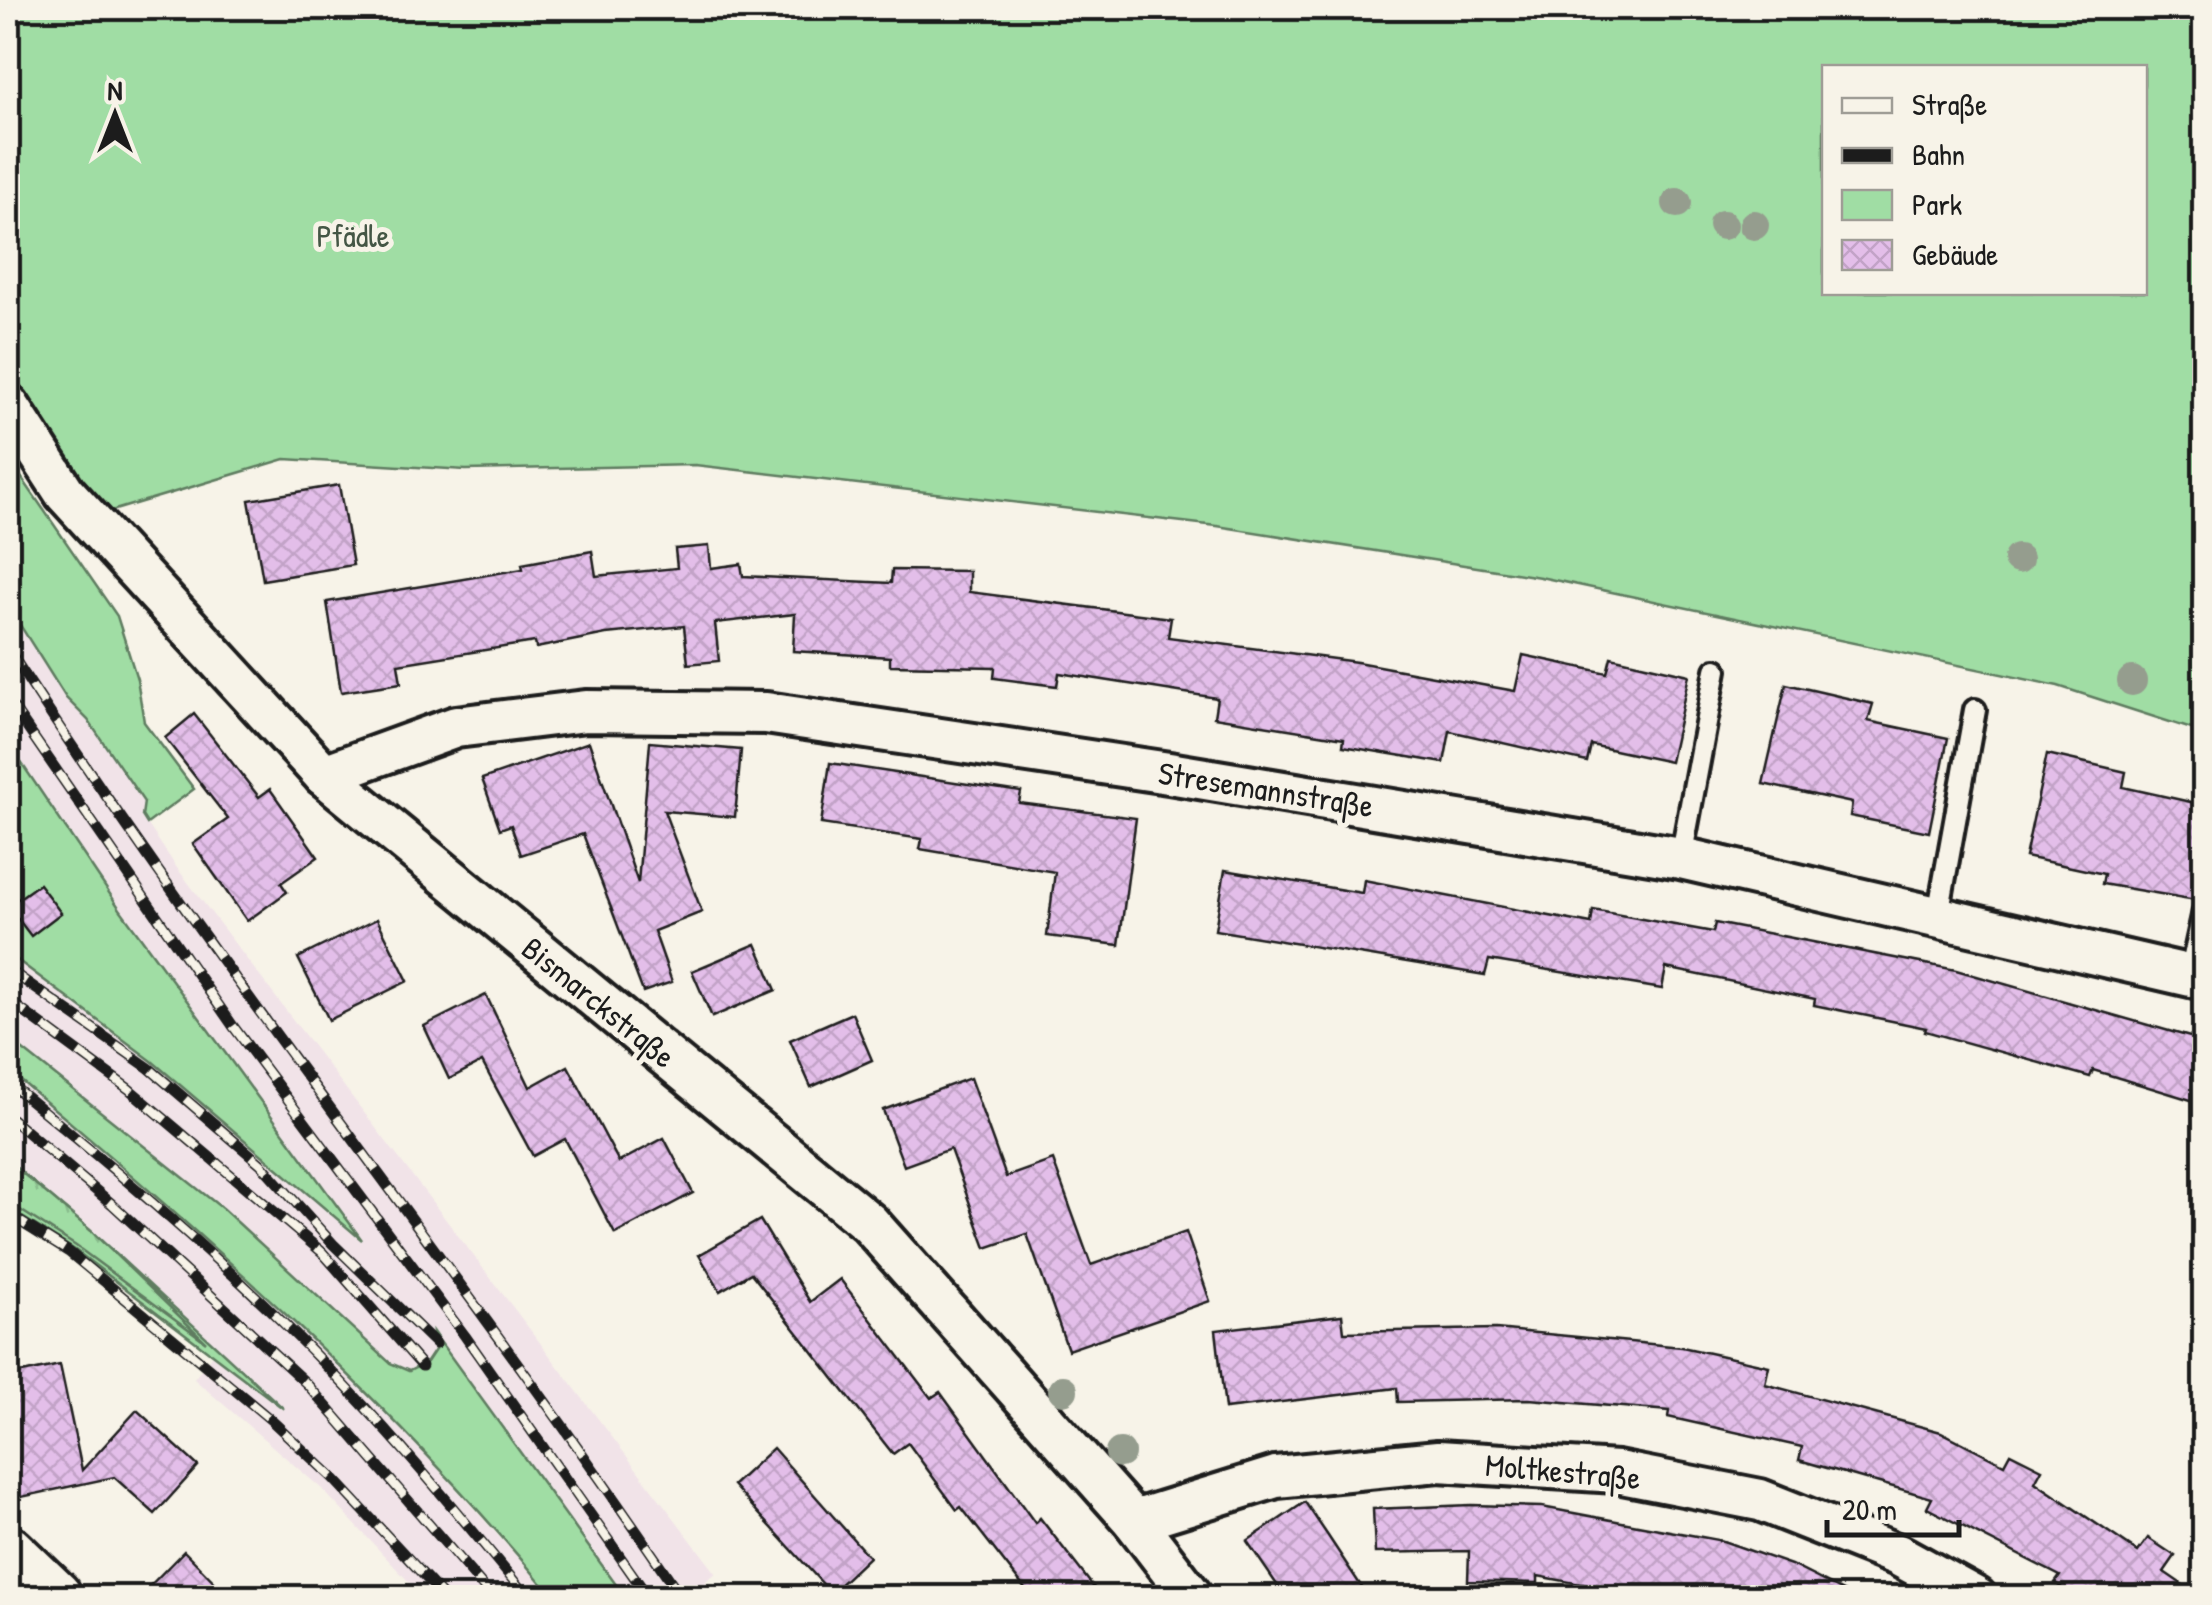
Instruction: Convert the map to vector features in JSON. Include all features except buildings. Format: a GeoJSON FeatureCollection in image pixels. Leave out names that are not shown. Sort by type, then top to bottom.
{"type":"FeatureCollection","features":[{"type":"Feature","properties":{"kind":"street","name":"Bismarckstraße"},"geometry":{"type":"LineString","coordinates":[[8,405],[66,493],[324,775],[869,1223],[1134,1521],[1193,1598]]}},
{"type":"Feature","properties":{"kind":"street","name":"Stresemannstraße"},"geometry":{"type":"LineString","coordinates":[[324,775],[456,727],[586,711],[766,713],[1169,773],[1681,858],[2198,977]]}},
{"type":"Feature","properties":{"kind":"street","name":"Moltkestraße"},"geometry":{"type":"LineString","coordinates":[[1134,1521],[1276,1476],[1438,1460],[1616,1472],[1760,1500],[1898,1555],[1976,1598]]}},
{"type":"Feature","properties":{"kind":"street"},"geometry":{"type":"LineString","coordinates":[[8,1554],[54,1598]]}},
{"type":"Feature","properties":{"kind":"lane"},"geometry":{"type":"LineString","coordinates":[[1681,858],[1716,670]]}},
{"type":"Feature","properties":{"kind":"lane"},"geometry":{"type":"LineString","coordinates":[[1938,915],[1975,710]]}},
{"type":"Feature","properties":{"kind":"lane"},"geometry":{"type":"LineString","coordinates":[[2198,977],[2204,910]]}},
{"type":"Feature","properties":{"kind":"shaded area"},"geometry":{"type":"Polygon","coordinates":[[[8,606],[66,698],[88,720],[144,803],[142,816],[177,868],[716,1573],[706,1581],[710,1597],[625,1597],[435,1337],[432,1357],[422,1366],[409,1371],[390,1363],[223,1209],[8,1038],[8,953],[152,1061],[356,1235],[120,909],[8,743],[8,606]]]}},
{"type":"Feature","properties":{"kind":"shaded area"},"geometry":{"type":"Polygon","coordinates":[[[8,1070],[267,1295],[393,1418],[553,1597],[423,1597],[322,1489],[194,1379],[214,1352],[273,1398],[90,1230],[8,1161],[8,1070]]]}},
{"type":"Feature","properties":{"kind":"green space","name":"Pfädle"},"geometry":{"type":"Polygon","coordinates":[[[8,8],[2204,8],[2204,733],[2058,686],[1540,577],[1217,526],[695,465],[466,470],[285,459],[108,512],[74,481],[8,374],[8,8]]]}},
{"type":"Feature","properties":{"kind":"green space"},"geometry":{"type":"Polygon","coordinates":[[[8,458],[117,616],[137,679],[144,722],[194,789],[147,824],[142,816],[144,802],[88,720],[66,698],[8,606],[8,458]]]}},
{"type":"Feature","properties":{"kind":"green space"},"geometry":{"type":"Polygon","coordinates":[[[8,743],[120,909],[362,1240],[152,1061],[8,953],[8,743]]]}},
{"type":"Feature","properties":{"kind":"green space"},"geometry":{"type":"Polygon","coordinates":[[[8,1038],[223,1209],[390,1363],[409,1371],[427,1362],[435,1350],[433,1332],[625,1597],[553,1597],[427,1455],[293,1321],[8,1070],[8,1038]]]}},
{"type":"Feature","properties":{"kind":"green space"},"geometry":{"type":"Polygon","coordinates":[[[8,1161],[90,1230],[284,1409],[75,1250],[8,1208],[8,1161]]]}},
{"type":"Feature","properties":{"kind":"green space"},"geometry":{"type":"Polygon","coordinates":[[[8,1161],[90,1230],[206,1342],[76,1246],[8,1202],[8,1161]]]}},
{"type":"Feature","properties":{"kind":"railway"},"geometry":{"type":"LineString","coordinates":[[8,649],[171,889],[515,1359],[682,1598]]}},
{"type":"Feature","properties":{"kind":"railway"},"geometry":{"type":"LineString","coordinates":[[8,700],[233,1026],[465,1336],[649,1598]]}},
{"type":"Feature","properties":{"kind":"railway"},"geometry":{"type":"LineString","coordinates":[[8,969],[149,1068],[261,1164],[333,1244],[436,1344]]}},
{"type":"Feature","properties":{"kind":"railway"},"geometry":{"type":"LineString","coordinates":[[8,1000],[129,1089],[322,1252],[422,1366]]}},
{"type":"Feature","properties":{"kind":"railway"},"geometry":{"type":"LineString","coordinates":[[8,1082],[172,1220],[289,1329],[405,1451],[528,1598]]}},
{"type":"Feature","properties":{"kind":"railway"},"geometry":{"type":"LineString","coordinates":[[8,1116],[112,1204],[307,1384],[493,1598]]}},
{"type":"Feature","properties":{"kind":"railway"},"geometry":{"type":"LineString","coordinates":[[8,1214],[69,1252],[271,1420],[333,1478],[445,1598]]}}]}
